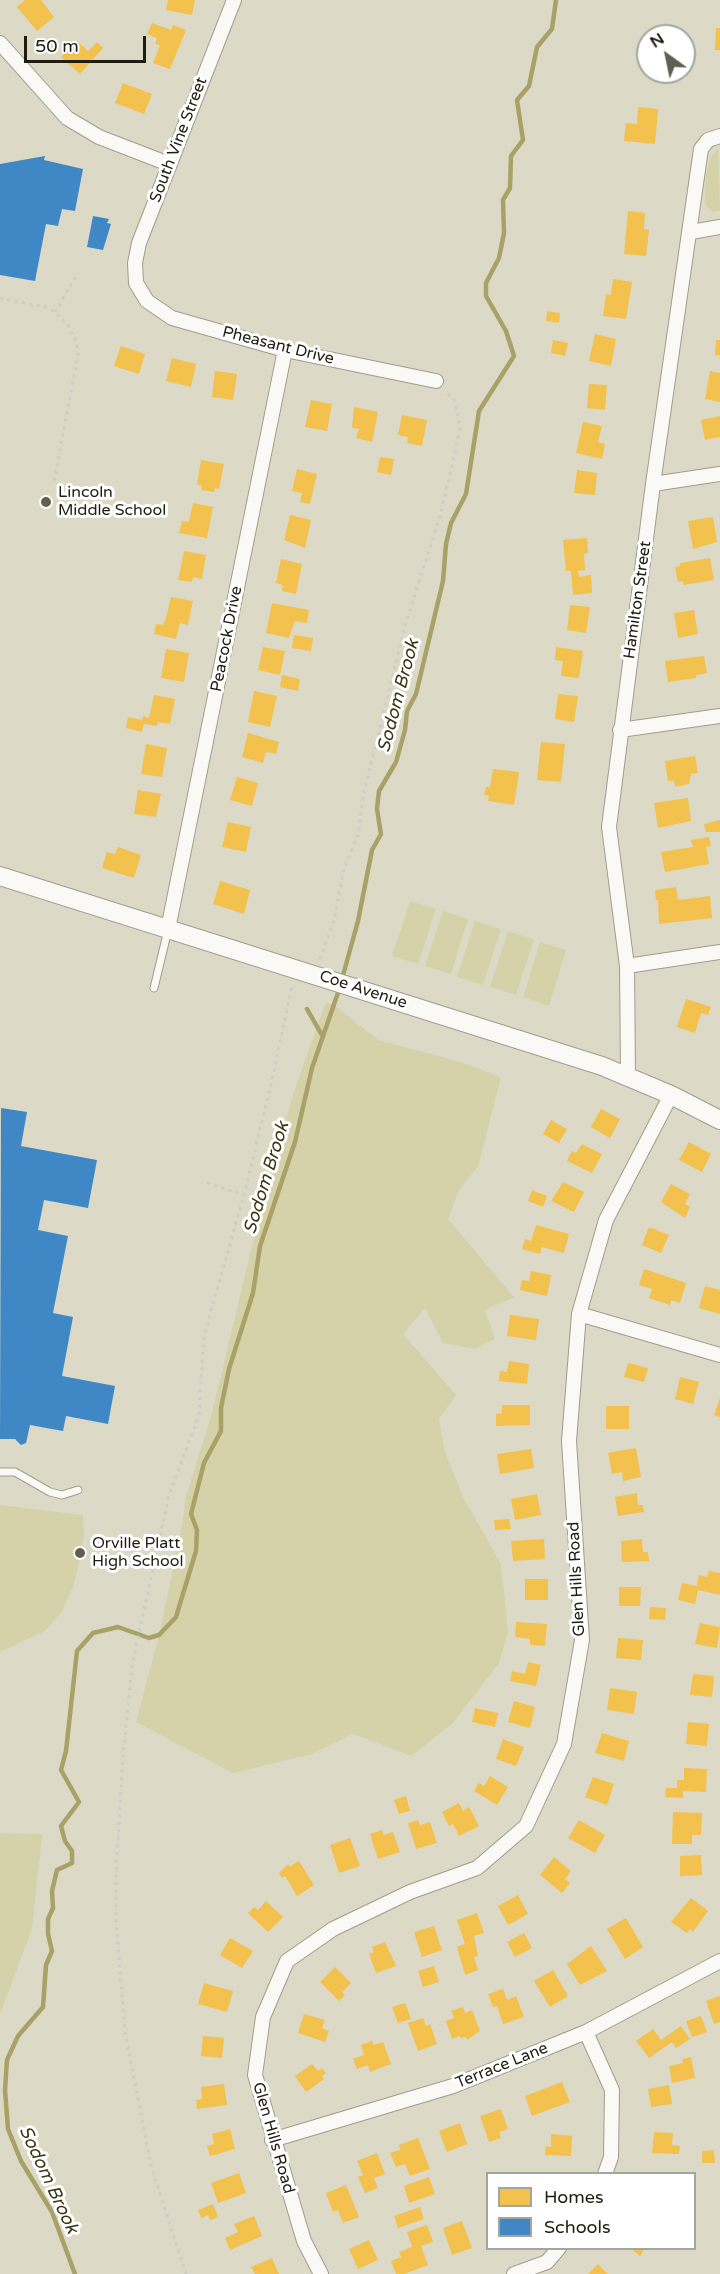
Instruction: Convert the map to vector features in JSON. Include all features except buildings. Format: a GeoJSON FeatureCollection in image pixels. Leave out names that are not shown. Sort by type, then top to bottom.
{"type":"FeatureCollection","features":[{"type":"Feature","properties":{"kind":"street","name":"South Vine Street"},"geometry":{"type":"LineString","coordinates":[[136,283],[135,263],[140,243],[234,0]]}},
{"type":"Feature","properties":{"kind":"street"},"geometry":{"type":"LineString","coordinates":[[0,43],[67,118],[99,137],[169,164]]}},
{"type":"Feature","properties":{"kind":"street","name":"Hamilton Street"},"geometry":{"type":"LineString","coordinates":[[628,1075],[627,966],[609,827],[653,484],[691,232],[700,149],[708,140],[719,136]]}},
{"type":"Feature","properties":{"kind":"street"},"geometry":{"type":"LineString","coordinates":[[691,232],[720,227]]}},
{"type":"Feature","properties":{"kind":"street","name":"Pheasant Drive"},"geometry":{"type":"LineString","coordinates":[[136,283],[147,301],[172,318],[285,350],[436,381]]}},
{"type":"Feature","properties":{"kind":"street","name":"Peacock Drive"},"geometry":{"type":"LineString","coordinates":[[168,928],[285,350]]}},
{"type":"Feature","properties":{"kind":"street"},"geometry":{"type":"LineString","coordinates":[[653,484],[720,474]]}},
{"type":"Feature","properties":{"kind":"street"},"geometry":{"type":"LineString","coordinates":[[620,730],[720,716]]}},
{"type":"Feature","properties":{"kind":"street","name":"Coe Avenue"},"geometry":{"type":"LineString","coordinates":[[0,876],[168,928],[321,969],[358,988],[628,1075],[720,1120]]}},
{"type":"Feature","properties":{"kind":"street"},"geometry":{"type":"LineString","coordinates":[[627,966],[720,952]]}},
{"type":"Feature","properties":{"kind":"street","name":"Glen Hills Road"},"geometry":{"type":"LineString","coordinates":[[321,2274],[304,2241],[272,2140],[255,2075],[263,2017],[287,1961],[333,1929],[410,1892],[477,1869],[526,1826],[564,1744],[582,1640],[569,1441],[579,1314],[606,1220],[671,1095]]}},
{"type":"Feature","properties":{"kind":"street"},"geometry":{"type":"LineString","coordinates":[[579,1314],[720,1355]]}},
{"type":"Feature","properties":{"kind":"street","name":"Terrace Lane"},"geometry":{"type":"LineString","coordinates":[[272,2140],[453,2086],[586,2032],[720,1961]]}},
{"type":"Feature","properties":{"kind":"street"},"geometry":{"type":"LineString","coordinates":[[586,2032],[612,2090],[611,2157],[606,2172]]}},
{"type":"Feature","properties":{"kind":"street"},"geometry":{"type":"LineString","coordinates":[[514,2274],[547,2262],[557,2250]]}},
{"type":"Feature","properties":{"kind":"lane"},"geometry":{"type":"LineString","coordinates":[[154,988],[168,928]]}},
{"type":"Feature","properties":{"kind":"lane"},"geometry":{"type":"LineString","coordinates":[[0,1472],[15,1472],[50,1492],[62,1495],[78,1490]]}},
{"type":"Feature","properties":{"kind":"path"},"geometry":{"type":"LineString","coordinates":[[55,312],[76,274]]}},
{"type":"Feature","properties":{"kind":"path"},"geometry":{"type":"LineString","coordinates":[[0,298],[45,307],[55,312],[73,333],[78,355],[54,482]]}},
{"type":"Feature","properties":{"kind":"path"},"geometry":{"type":"LineString","coordinates":[[321,969],[344,868],[358,835],[364,792],[395,666],[440,517],[460,427],[455,401],[436,381]]}},
{"type":"Feature","properties":{"kind":"path"},"geometry":{"type":"LineString","coordinates":[[186,2274],[151,2166],[131,2069],[120,1974],[116,1874],[123,1756],[137,1643],[169,1495],[199,1415],[204,1336],[244,1195],[281,1044],[292,986]]}},
{"type":"Feature","properties":{"kind":"path"},"geometry":{"type":"LineString","coordinates":[[207,1183],[244,1195]]}},
{"type":"Feature","properties":{"kind":"shaded area"},"geometry":{"type":"Polygon","coordinates":[[[718,148],[720,211],[713,212],[705,204],[706,174],[711,157],[718,148]]]}},
{"type":"Feature","properties":{"kind":"shaded area"},"geometry":{"type":"Polygon","coordinates":[[[410,901],[436,909],[418,964],[392,956],[410,901]]]}},
{"type":"Feature","properties":{"kind":"shaded area"},"geometry":{"type":"Polygon","coordinates":[[[443,911],[468,919],[451,974],[425,966],[443,911]]]}},
{"type":"Feature","properties":{"kind":"shaded area"},"geometry":{"type":"Polygon","coordinates":[[[475,921],[501,929],[483,985],[457,977],[475,921]]]}},
{"type":"Feature","properties":{"kind":"shaded area"},"geometry":{"type":"Polygon","coordinates":[[[508,931],[534,939],[516,995],[490,987],[508,931]]]}},
{"type":"Feature","properties":{"kind":"shaded area"},"geometry":{"type":"Polygon","coordinates":[[[540,942],[566,950],[549,1006],[523,997],[540,942]]]}},
{"type":"Feature","properties":{"kind":"shaded area"},"geometry":{"type":"Polygon","coordinates":[[[326,1002],[334,1005],[378,1040],[461,1062],[501,1077],[478,1167],[459,1190],[448,1219],[514,1297],[485,1310],[495,1339],[474,1349],[443,1343],[425,1308],[403,1334],[456,1395],[439,1419],[445,1452],[463,1497],[501,1564],[508,1632],[499,1663],[452,1724],[411,1756],[353,1734],[312,1754],[233,1773],[136,1722],[159,1635],[182,1527],[186,1496],[212,1413],[269,1175],[297,1083],[326,1002]]]}},
{"type":"Feature","properties":{"kind":"shaded area"},"geometry":{"type":"Polygon","coordinates":[[[0,1505],[83,1515],[84,1536],[74,1585],[62,1611],[45,1631],[0,1652],[0,1505]]]}},
{"type":"Feature","properties":{"kind":"shaded area"},"geometry":{"type":"Polygon","coordinates":[[[0,1833],[42,1834],[32,1929],[0,2014],[0,1833]]]}},
{"type":"Feature","properties":{"kind":"waterway","name":"Sodom Brook"},"geometry":{"type":"LineString","coordinates":[[342,979],[358,921],[372,850],[381,834],[377,809],[379,791],[396,762],[405,730],[407,711],[416,694],[443,581],[446,544],[451,523],[466,494],[479,411],[514,356],[506,331],[486,296],[486,283],[499,258],[504,233],[503,200],[510,188],[511,156],[523,140],[517,100],[529,86],[537,47],[552,29],[556,0]]}},
{"type":"Feature","properties":{"kind":"waterway","name":"Sodom Brook"},"geometry":{"type":"LineString","coordinates":[[75,2274],[52,2212],[21,2161],[8,2129],[5,2090],[7,2060],[18,2036],[43,2007],[46,1965],[52,1951],[48,1934],[48,1919],[53,1908],[52,1891],[57,1870],[72,1863],[72,1851],[65,1841],[61,1826],[79,1802],[61,1770],[66,1751],[77,1651],[93,1633],[118,1627],[149,1638],[159,1635],[176,1617],[196,1551],[197,1530],[191,1514],[204,1463],[221,1431],[221,1408],[229,1369],[253,1293],[260,1246],[295,1142],[312,1068],[340,987]]}},
{"type":"Feature","properties":{"kind":"waterway"},"geometry":{"type":"LineString","coordinates":[[307,1009],[323,1037]]}},
{"type":"Feature","properties":{"kind":"place","name":"Lincoln Middle School"},"geometry":{"type":"Point","coordinates":[46,502]}},
{"type":"Feature","properties":{"kind":"place","name":"Orville Platt High School"},"geometry":{"type":"Point","coordinates":[80,1553]}}]}
